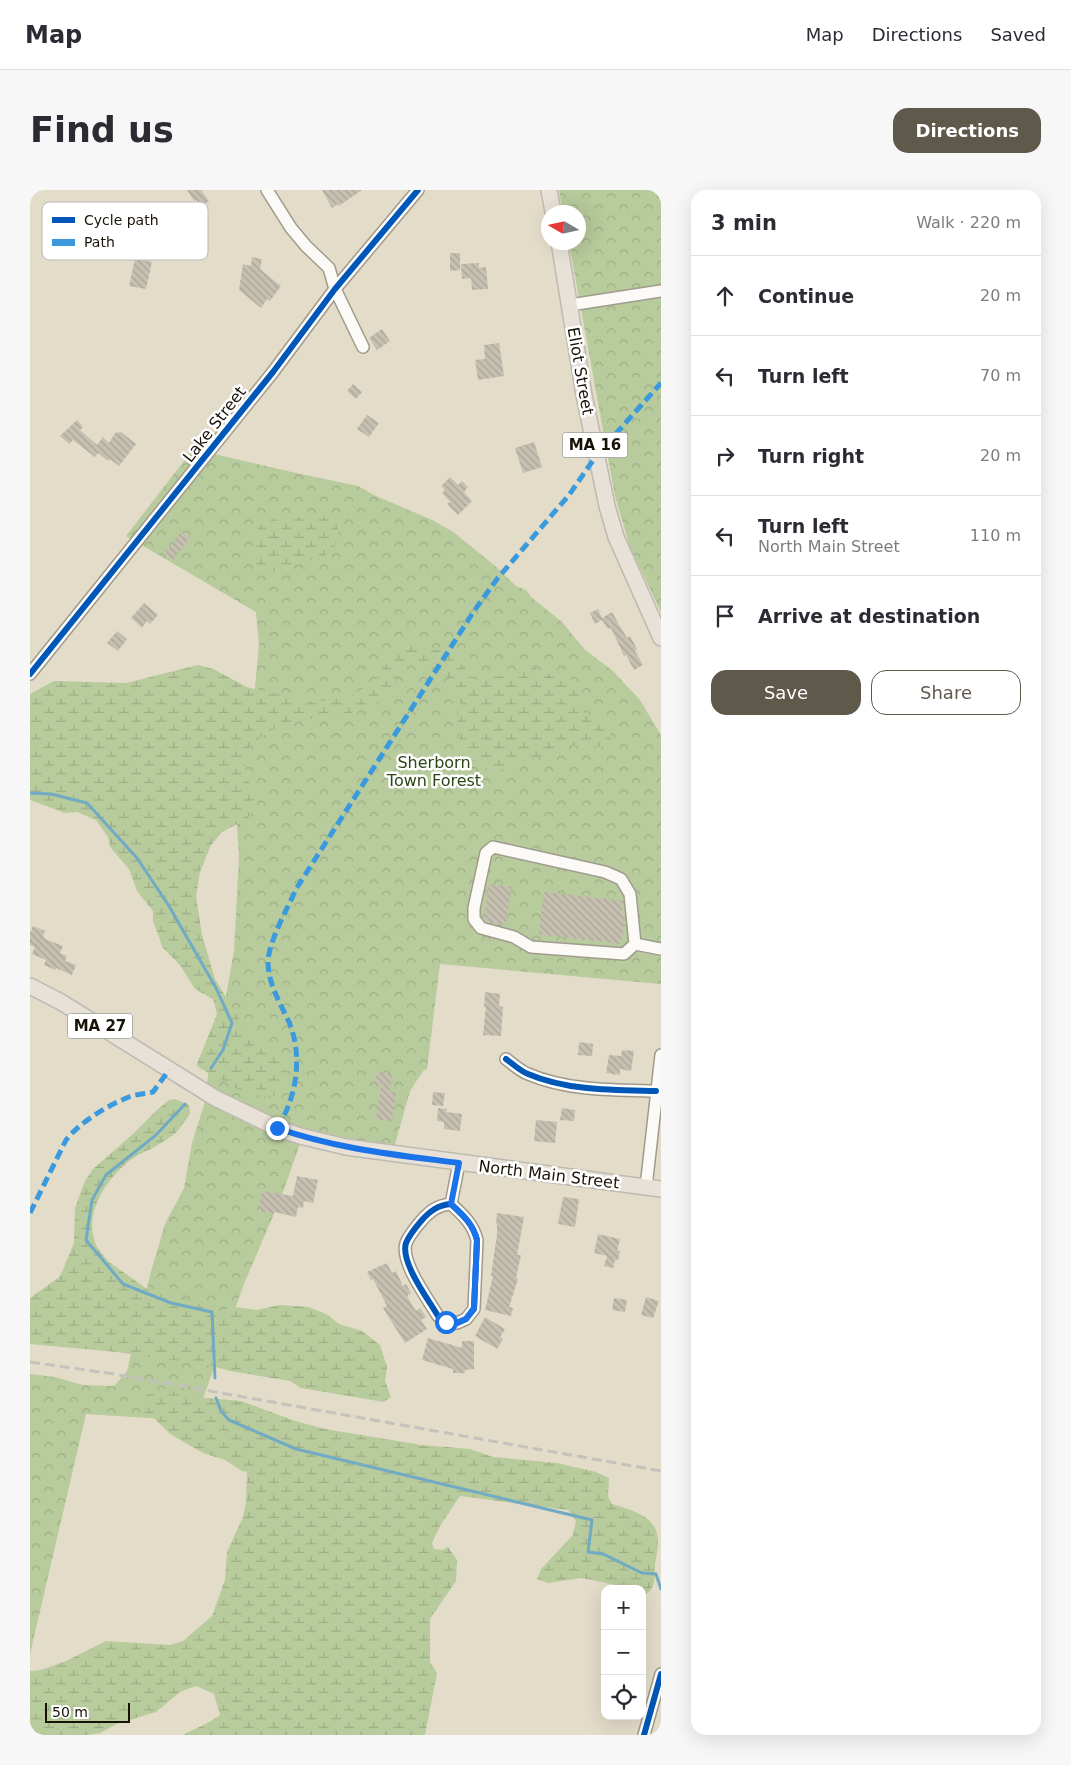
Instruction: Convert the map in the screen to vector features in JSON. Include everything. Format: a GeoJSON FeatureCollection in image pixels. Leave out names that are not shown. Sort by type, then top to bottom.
{"type":"FeatureCollection","features":[{"type":"Feature","properties":{"kind":"main road"},"geometry":{"type":"LineString","coordinates":[[549,190],[552,205]]}},
{"type":"Feature","properties":{"kind":"main road","name":"Eliot Street"},"geometry":{"type":"LineString","coordinates":[[560,250],[584,394],[609,514],[619,546],[661,638]]}},
{"type":"Feature","properties":{"kind":"main road","name":"North Main Street"},"geometry":{"type":"LineString","coordinates":[[30,986],[61,1002],[215,1098],[277,1128],[300,1136],[346,1147],[661,1189]]}},
{"type":"Feature","properties":{"kind":"street"},"geometry":{"type":"LineString","coordinates":[[266,190],[301,240],[330,268],[335,289],[363,347]]}},
{"type":"Feature","properties":{"kind":"street","name":"Lake Street"},"geometry":{"type":"LineString","coordinates":[[30,674],[267,380],[335,289],[418,190]]}},
{"type":"Feature","properties":{"kind":"street"},"geometry":{"type":"LineString","coordinates":[[570,305],[661,291]]}},
{"type":"Feature","properties":{"kind":"street"},"geometry":{"type":"LineString","coordinates":[[493,847],[605,872],[621,879],[630,894],[635,944],[624,954],[531,947],[514,936],[481,928],[474,919],[474,908],[486,853],[493,847]]}},
{"type":"Feature","properties":{"kind":"street"},"geometry":{"type":"LineString","coordinates":[[635,944],[661,950]]}},
{"type":"Feature","properties":{"kind":"street"},"geometry":{"type":"LineString","coordinates":[[646,1186],[661,1055]]}},
{"type":"Feature","properties":{"kind":"street"},"geometry":{"type":"LineString","coordinates":[[506,1059],[527,1074],[553,1082],[593,1089],[656,1091]]}},
{"type":"Feature","properties":{"kind":"street"},"geometry":{"type":"LineString","coordinates":[[451,1204],[459,1163]]}},
{"type":"Feature","properties":{"kind":"street"},"geometry":{"type":"LineString","coordinates":[[451,1204],[466,1218],[475,1230],[477,1240],[474,1308],[466,1319],[457,1323],[446,1322],[438,1316],[407,1263],[405,1250],[415,1227],[427,1214],[440,1205],[451,1204]]}},
{"type":"Feature","properties":{"kind":"street"},"geometry":{"type":"LineString","coordinates":[[644,1735],[661,1674]]}},
{"type":"Feature","properties":{"kind":"green space"},"geometry":{"type":"Polygon","coordinates":[[[559,190],[661,190],[661,612],[630,547],[615,496],[570,250],[586,250],[586,205],[562,205],[559,190]]]}},
{"type":"Feature","properties":{"kind":"green space","name":"Sherborn Town Forest"},"geometry":{"type":"Polygon","coordinates":[[[194,448],[358,486],[452,531],[494,565],[516,586],[526,590],[531,597],[562,622],[585,650],[612,670],[640,700],[661,735],[661,984],[440,964],[427,1069],[423,1071],[410,1091],[394,1148],[300,1144],[282,1195],[244,1284],[195,1421],[86,1414],[30,1654],[30,1374],[55,1377],[83,1385],[114,1386],[127,1371],[150,1275],[165,1224],[184,1188],[192,1143],[204,1105],[209,1068],[224,1007],[234,951],[239,856],[236,813],[240,768],[253,708],[259,645],[256,612],[126,536],[194,448]]]}},
{"type":"Feature","properties":{"kind":"green space"},"geometry":{"type":"Polygon","coordinates":[[[310,513],[331,519],[337,525],[338,537],[332,549],[320,558],[282,569],[268,572],[261,569],[256,563],[255,542],[258,527],[269,522],[296,518],[310,513]]]}},
{"type":"Feature","properties":{"kind":"green space"},"geometry":{"type":"Polygon","coordinates":[[[408,642],[452,654],[474,680],[505,675],[524,664],[542,672],[570,679],[577,689],[585,715],[607,724],[611,738],[604,747],[569,745],[545,756],[518,762],[496,772],[486,770],[471,759],[460,741],[457,717],[461,704],[452,682],[446,675],[429,670],[415,659],[398,672],[390,694],[376,703],[345,715],[330,715],[319,720],[308,718],[269,731],[250,746],[244,762],[248,781],[256,793],[254,810],[247,819],[222,832],[211,845],[200,872],[196,896],[202,935],[215,979],[244,1027],[274,1051],[285,1068],[280,1092],[270,1098],[239,1090],[198,1067],[197,1064],[217,1014],[213,999],[195,989],[180,965],[163,948],[153,921],[153,911],[137,891],[129,869],[110,847],[108,837],[96,820],[77,812],[65,813],[30,800],[30,694],[54,681],[126,683],[198,665],[213,669],[247,687],[313,702],[350,697],[365,687],[370,688],[398,646],[408,642]]]}},
{"type":"Feature","properties":{"kind":"green space"},"geometry":{"type":"Polygon","coordinates":[[[175,1099],[189,1105],[190,1114],[180,1128],[168,1139],[124,1165],[108,1183],[96,1204],[92,1227],[95,1242],[100,1251],[109,1262],[150,1291],[173,1294],[219,1311],[235,1307],[256,1310],[280,1305],[309,1307],[328,1315],[339,1324],[362,1331],[380,1345],[387,1367],[385,1381],[391,1397],[384,1402],[301,1388],[290,1381],[230,1371],[200,1363],[117,1352],[30,1344],[30,1298],[58,1278],[62,1272],[74,1243],[75,1208],[85,1181],[93,1169],[158,1109],[169,1100],[175,1099]]]}},
{"type":"Feature","properties":{"kind":"green space"},"geometry":{"type":"Polygon","coordinates":[[[161,1388],[198,1397],[241,1401],[295,1421],[325,1429],[422,1445],[470,1449],[493,1457],[557,1463],[596,1472],[609,1478],[608,1496],[612,1504],[642,1515],[657,1532],[658,1541],[653,1584],[650,1591],[646,1594],[646,1585],[616,1585],[582,1578],[548,1583],[537,1579],[541,1569],[573,1535],[576,1521],[568,1510],[460,1496],[440,1526],[432,1543],[434,1549],[442,1550],[448,1547],[457,1560],[456,1581],[430,1619],[430,1662],[437,1673],[425,1735],[183,1735],[220,1715],[214,1694],[196,1686],[180,1692],[156,1712],[119,1723],[100,1733],[87,1735],[30,1735],[30,1671],[41,1670],[66,1661],[106,1641],[170,1645],[183,1641],[212,1616],[225,1580],[227,1552],[243,1517],[246,1502],[247,1472],[242,1471],[225,1460],[203,1453],[170,1434],[151,1415],[144,1412],[143,1404],[146,1395],[161,1388]]]}},
{"type":"Feature","properties":{"kind":"building"},"geometry":{"type":"Polygon","coordinates":[[[187,190],[201,190],[209,201],[197,202],[196,200],[194,201],[187,190]]]}},
{"type":"Feature","properties":{"kind":"building"},"geometry":{"type":"Polygon","coordinates":[[[322,190],[362,190],[339,206],[338,204],[332,208],[322,190]]]}},
{"type":"Feature","properties":{"kind":"building"},"geometry":{"type":"Polygon","coordinates":[[[450,253],[460,253],[460,270],[450,271],[450,253]]]}},
{"type":"Feature","properties":{"kind":"building"},"geometry":{"type":"Polygon","coordinates":[[[252,257],[262,259],[260,269],[281,286],[270,301],[267,299],[261,308],[239,290],[243,264],[251,266],[252,257]]]}},
{"type":"Feature","properties":{"kind":"building"},"geometry":{"type":"Polygon","coordinates":[[[135,260],[152,262],[146,289],[129,286],[135,260]]]}},
{"type":"Feature","properties":{"kind":"building"},"geometry":{"type":"Polygon","coordinates":[[[479,263],[479,268],[486,267],[488,289],[472,290],[471,278],[462,279],[461,264],[479,263]]]}},
{"type":"Feature","properties":{"kind":"building"},"geometry":{"type":"Polygon","coordinates":[[[382,329],[390,341],[377,350],[369,338],[382,329]]]}},
{"type":"Feature","properties":{"kind":"building"},"geometry":{"type":"Polygon","coordinates":[[[499,343],[504,376],[478,380],[475,360],[485,359],[484,345],[499,343]]]}},
{"type":"Feature","properties":{"kind":"building"},"geometry":{"type":"Polygon","coordinates":[[[353,384],[362,392],[356,399],[347,391],[353,384]]]}},
{"type":"Feature","properties":{"kind":"building"},"geometry":{"type":"Polygon","coordinates":[[[367,415],[379,423],[369,437],[357,429],[367,415]]]}},
{"type":"Feature","properties":{"kind":"building"},"geometry":{"type":"Polygon","coordinates":[[[77,420],[83,427],[80,430],[97,445],[103,437],[109,443],[115,433],[121,432],[136,444],[119,466],[110,459],[108,461],[98,453],[95,457],[73,440],[69,444],[60,436],[77,420]]]}},
{"type":"Feature","properties":{"kind":"building"},"geometry":{"type":"Polygon","coordinates":[[[534,442],[542,467],[523,473],[515,448],[534,442]]]}},
{"type":"Feature","properties":{"kind":"building"},"geometry":{"type":"Polygon","coordinates":[[[450,477],[458,485],[462,481],[468,487],[464,492],[472,501],[458,515],[447,504],[450,502],[442,493],[445,490],[441,486],[450,477]]]}},
{"type":"Feature","properties":{"kind":"building"},"geometry":{"type":"Polygon","coordinates":[[[181,532],[190,538],[172,561],[164,554],[181,532]]]}},
{"type":"Feature","properties":{"kind":"building"},"geometry":{"type":"Polygon","coordinates":[[[144,603],[158,615],[150,624],[147,621],[142,628],[131,618],[144,603]]]}},
{"type":"Feature","properties":{"kind":"building"},"geometry":{"type":"Polygon","coordinates":[[[598,609],[602,618],[612,612],[627,638],[630,636],[637,649],[635,651],[643,665],[634,670],[626,655],[624,656],[611,628],[608,629],[602,620],[595,624],[590,613],[598,609]]]}},
{"type":"Feature","properties":{"kind":"building"},"geometry":{"type":"Polygon","coordinates":[[[117,631],[127,639],[118,651],[107,643],[117,631]]]}},
{"type":"Feature","properties":{"kind":"building"},"geometry":{"type":"Polygon","coordinates":[[[489,884],[511,887],[506,925],[484,920],[489,884]]]}},
{"type":"Feature","properties":{"kind":"building"},"geometry":{"type":"Polygon","coordinates":[[[544,892],[623,901],[621,916],[625,917],[621,944],[539,934],[544,892]]]}},
{"type":"Feature","properties":{"kind":"building"},"geometry":{"type":"Polygon","coordinates":[[[33,926],[45,931],[43,936],[45,939],[63,946],[60,953],[67,956],[65,961],[76,965],[72,975],[44,965],[46,960],[32,954],[35,947],[30,945],[30,933],[33,926]]]}},
{"type":"Feature","properties":{"kind":"building"},"geometry":{"type":"Polygon","coordinates":[[[485,992],[500,994],[499,1006],[503,1007],[501,1036],[483,1035],[486,1007],[484,1007],[485,992]]]}},
{"type":"Feature","properties":{"kind":"building"},"geometry":{"type":"Polygon","coordinates":[[[579,1042],[593,1044],[592,1056],[578,1055],[579,1042]]]}},
{"type":"Feature","properties":{"kind":"building"},"geometry":{"type":"Polygon","coordinates":[[[622,1050],[634,1051],[631,1071],[620,1069],[620,1075],[606,1073],[609,1055],[621,1056],[622,1050]]]}},
{"type":"Feature","properties":{"kind":"building"},"geometry":{"type":"Polygon","coordinates":[[[377,1072],[392,1074],[390,1092],[396,1093],[392,1121],[376,1119],[381,1085],[375,1084],[377,1072]]]}},
{"type":"Feature","properties":{"kind":"building"},"geometry":{"type":"Polygon","coordinates":[[[433,1092],[445,1093],[443,1106],[432,1105],[433,1092]]]}},
{"type":"Feature","properties":{"kind":"building"},"geometry":{"type":"Polygon","coordinates":[[[438,1108],[447,1109],[446,1112],[462,1114],[460,1131],[444,1129],[444,1122],[437,1121],[438,1108]]]}},
{"type":"Feature","properties":{"kind":"building"},"geometry":{"type":"Polygon","coordinates":[[[562,1108],[575,1110],[574,1121],[560,1120],[562,1108]]]}},
{"type":"Feature","properties":{"kind":"building"},"geometry":{"type":"Polygon","coordinates":[[[536,1120],[557,1122],[555,1143],[534,1141],[536,1120]]]}},
{"type":"Feature","properties":{"kind":"building"},"geometry":{"type":"Polygon","coordinates":[[[297,1176],[318,1180],[313,1203],[304,1201],[303,1208],[298,1207],[296,1217],[259,1211],[262,1191],[293,1196],[297,1176]]]}},
{"type":"Feature","properties":{"kind":"building"},"geometry":{"type":"Polygon","coordinates":[[[563,1197],[579,1199],[575,1227],[558,1224],[563,1197]]]}},
{"type":"Feature","properties":{"kind":"building"},"geometry":{"type":"Polygon","coordinates":[[[497,1213],[524,1217],[517,1255],[521,1255],[516,1278],[518,1279],[509,1307],[513,1308],[511,1316],[485,1310],[493,1276],[491,1276],[497,1234],[497,1213]]]}},
{"type":"Feature","properties":{"kind":"building"},"geometry":{"type":"Polygon","coordinates":[[[598,1234],[620,1239],[617,1251],[620,1251],[618,1260],[615,1260],[613,1268],[604,1266],[607,1256],[594,1253],[598,1234]]]}},
{"type":"Feature","properties":{"kind":"building"},"geometry":{"type":"Polygon","coordinates":[[[387,1263],[392,1273],[396,1271],[403,1286],[406,1284],[411,1293],[407,1296],[416,1311],[420,1308],[426,1317],[421,1320],[427,1329],[405,1343],[383,1308],[387,1306],[373,1279],[371,1280],[367,1272],[387,1263]]]}},
{"type":"Feature","properties":{"kind":"building"},"geometry":{"type":"Polygon","coordinates":[[[646,1297],[659,1301],[653,1318],[641,1315],[646,1297]]]}},
{"type":"Feature","properties":{"kind":"building"},"geometry":{"type":"Polygon","coordinates":[[[614,1298],[627,1300],[625,1312],[612,1310],[614,1298]]]}},
{"type":"Feature","properties":{"kind":"building"},"geometry":{"type":"Polygon","coordinates":[[[485,1317],[505,1329],[500,1337],[503,1339],[497,1349],[475,1336],[485,1317]]]}},
{"type":"Feature","properties":{"kind":"building"},"geometry":{"type":"Polygon","coordinates":[[[428,1338],[462,1348],[462,1341],[474,1341],[474,1369],[465,1370],[465,1373],[453,1373],[453,1369],[422,1360],[428,1338]]]}},
{"type":"Feature","properties":{"kind":"waterway"},"geometry":{"type":"LineString","coordinates":[[30,793],[51,794],[87,803],[137,858],[169,906],[216,988],[232,1023],[223,1050],[211,1068]]}},
{"type":"Feature","properties":{"kind":"waterway"},"geometry":{"type":"LineString","coordinates":[[185,1104],[156,1135],[106,1175],[92,1200],[86,1240],[123,1284],[171,1303],[212,1312],[215,1378]]}},
{"type":"Feature","properties":{"kind":"waterway"},"geometry":{"type":"LineString","coordinates":[[216,1398],[221,1411],[229,1420],[296,1449],[592,1520],[588,1552],[603,1554],[642,1573],[656,1574],[661,1589]]}},
{"type":"Feature","properties":{"kind":"railway"},"geometry":{"type":"LineString","coordinates":[[30,1362],[114,1374],[661,1471]]}},
{"type":"Feature","properties":{"kind":"marked path"},"geometry":{"type":"LineString","coordinates":[[277,1128],[284,1116],[293,1090],[297,1062],[293,1035],[270,979],[268,964],[274,936],[296,889],[474,611],[497,579],[569,495],[596,456],[661,383]]}},
{"type":"Feature","properties":{"kind":"marked path"},"geometry":{"type":"LineString","coordinates":[[30,1213],[66,1140],[86,1121],[112,1105],[132,1096],[153,1092],[169,1070]]}},
{"type":"Feature","properties":{"kind":"cycle path"},"geometry":{"type":"LineString","coordinates":[[30,674],[273,372],[335,289],[418,190]]}},
{"type":"Feature","properties":{"kind":"cycle path"},"geometry":{"type":"LineString","coordinates":[[506,1059],[525,1073],[559,1084],[575,1087],[656,1091]]}},
{"type":"Feature","properties":{"kind":"cycle path"},"geometry":{"type":"LineString","coordinates":[[451,1204],[470,1224],[477,1240],[474,1309],[466,1319],[457,1323],[447,1322],[438,1316],[416,1280],[405,1251],[409,1237],[425,1217],[438,1207],[451,1204]]}},
{"type":"Feature","properties":{"kind":"cycle path"},"geometry":{"type":"LineString","coordinates":[[644,1735],[661,1674]]}},
{"type":"Feature","properties":{"kind":"route"},"geometry":{"type":"LineString","coordinates":[[277,1128],[300,1136],[346,1147],[459,1163],[451,1204],[466,1218],[475,1230],[477,1240],[474,1308],[466,1319],[457,1323],[446,1322]]}}]}
